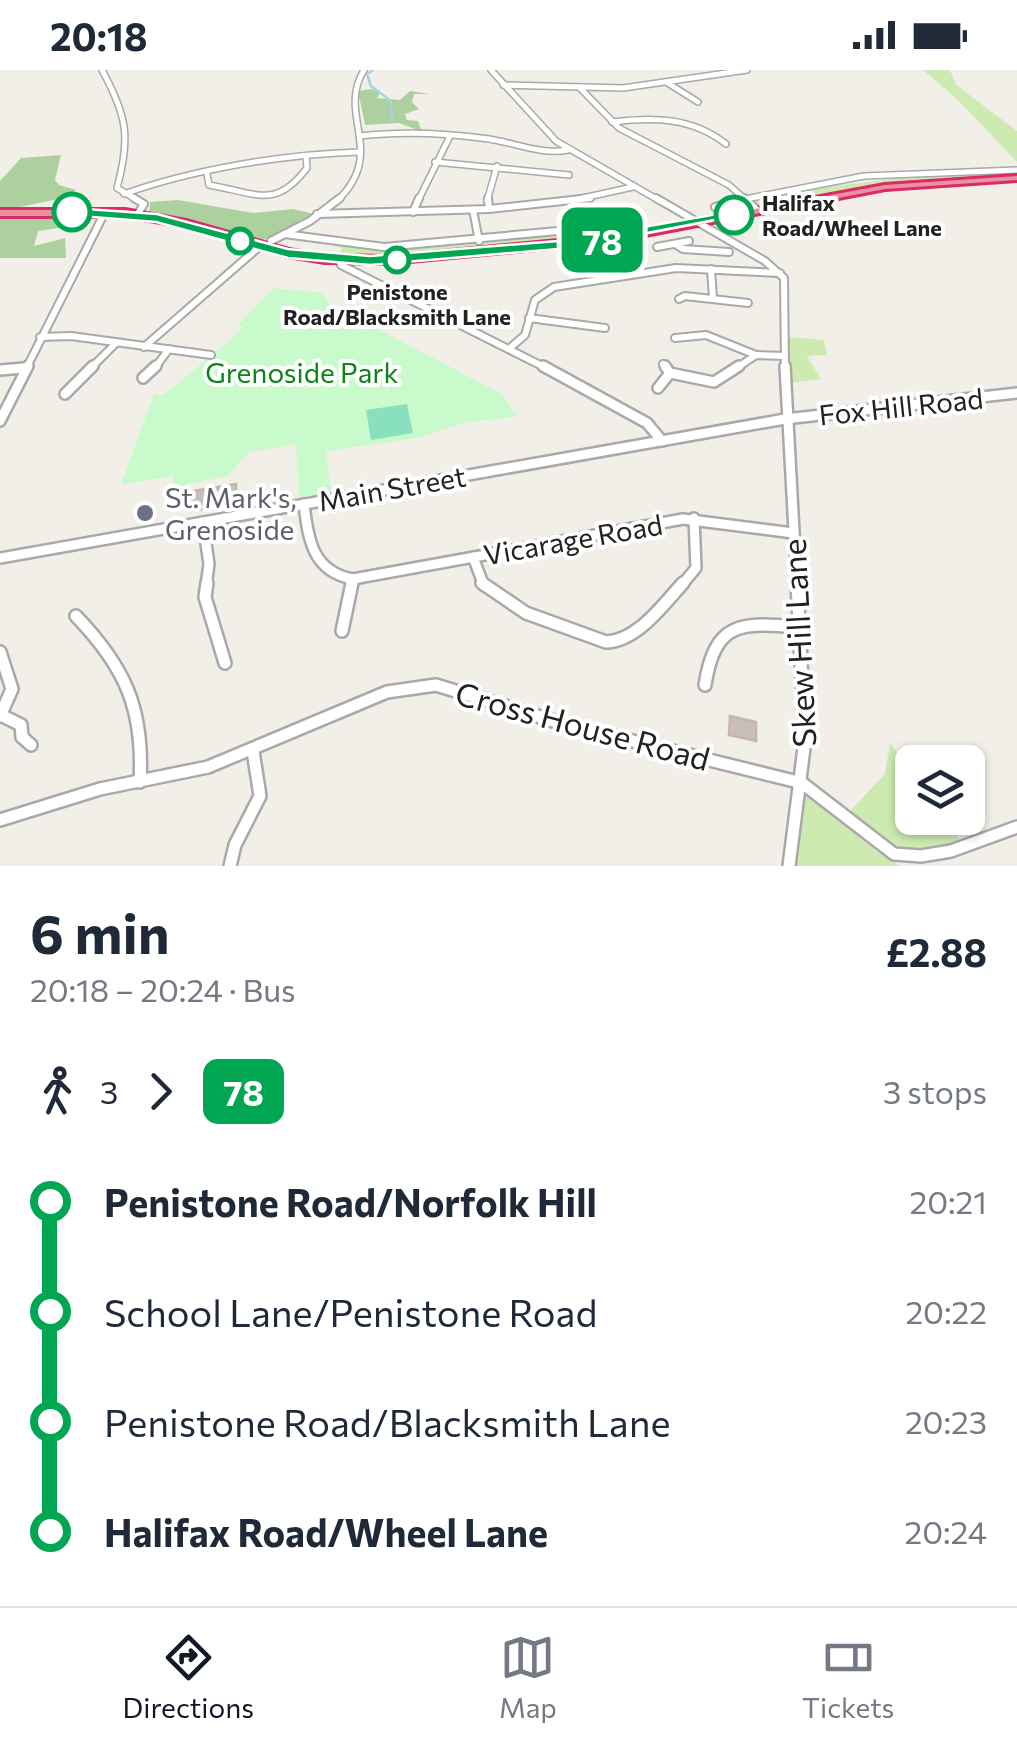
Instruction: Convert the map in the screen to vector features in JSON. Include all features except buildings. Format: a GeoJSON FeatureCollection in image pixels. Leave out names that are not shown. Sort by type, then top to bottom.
{"type":"FeatureCollection","features":[{"type":"Feature","properties":{"kind":"highway"},"geometry":{"type":"LineString","coordinates":[[0,214],[137,215],[186,224],[259,247],[340,260],[482,254],[609,239],[922,182],[1017,178]]}},
{"type":"Feature","properties":{"kind":"street"},"geometry":{"type":"LineString","coordinates":[[102,70],[130,127],[117,188],[144,204],[137,215]]}},
{"type":"Feature","properties":{"kind":"street"},"geometry":{"type":"LineString","coordinates":[[271,240],[317,214],[348,190],[359,169],[355,100],[357,79],[364,70]]}},
{"type":"Feature","properties":{"kind":"street"},"geometry":{"type":"LineString","coordinates":[[491,70],[538,125],[568,150],[700,222],[780,273],[787,290],[785,419]]}},
{"type":"Feature","properties":{"kind":"street"},"geometry":{"type":"LineString","coordinates":[[503,85],[623,88],[747,70]]}},
{"type":"Feature","properties":{"kind":"street"},"geometry":{"type":"LineString","coordinates":[[666,82],[698,102]]}},
{"type":"Feature","properties":{"kind":"street"},"geometry":{"type":"LineString","coordinates":[[579,87],[612,122],[729,185],[757,210]]}},
{"type":"Feature","properties":{"kind":"street"},"geometry":{"type":"LineString","coordinates":[[612,122],[647,118],[676,122],[718,137],[726,144]]}},
{"type":"Feature","properties":{"kind":"street"},"geometry":{"type":"LineString","coordinates":[[360,136],[405,132],[514,143],[551,153],[568,150]]}},
{"type":"Feature","properties":{"kind":"street"},"geometry":{"type":"LineString","coordinates":[[413,212],[449,138]]}},
{"type":"Feature","properties":{"kind":"street"},"geometry":{"type":"LineString","coordinates":[[124,194],[160,181],[306,156],[360,152]]}},
{"type":"Feature","properties":{"kind":"street"},"geometry":{"type":"LineString","coordinates":[[206,174],[209,185],[275,196],[288,192],[305,172],[306,156]]}},
{"type":"Feature","properties":{"kind":"street"},"geometry":{"type":"LineString","coordinates":[[435,162],[569,175]]}},
{"type":"Feature","properties":{"kind":"street"},"geometry":{"type":"LineString","coordinates":[[489,209],[487,201],[497,166]]}},
{"type":"Feature","properties":{"kind":"street"},"geometry":{"type":"LineString","coordinates":[[715,207],[883,176],[1017,170]]}},
{"type":"Feature","properties":{"kind":"street"},"geometry":{"type":"LineString","coordinates":[[317,214],[489,209],[587,199],[633,186]]}},
{"type":"Feature","properties":{"kind":"street"},"geometry":{"type":"LineString","coordinates":[[473,210],[479,240]]}},
{"type":"Feature","properties":{"kind":"street"},"geometry":{"type":"LineString","coordinates":[[0,421],[104,212]]}},
{"type":"Feature","properties":{"kind":"street"},"geometry":{"type":"LineString","coordinates":[[284,234],[372,247],[569,230]]}},
{"type":"Feature","properties":{"kind":"street"},"geometry":{"type":"LineString","coordinates":[[656,247],[688,241]]}},
{"type":"Feature","properties":{"kind":"street"},"geometry":{"type":"LineString","coordinates":[[675,244],[680,248],[729,252]]}},
{"type":"Feature","properties":{"kind":"street"},"geometry":{"type":"LineString","coordinates":[[144,347],[259,247]]}},
{"type":"Feature","properties":{"kind":"street"},"geometry":{"type":"LineString","coordinates":[[702,250],[713,298]]}},
{"type":"Feature","properties":{"kind":"street"},"geometry":{"type":"LineString","coordinates":[[340,260],[340,265],[510,348],[647,423],[662,441]]}},
{"type":"Feature","properties":{"kind":"street"},"geometry":{"type":"LineString","coordinates":[[510,348],[523,338],[539,296],[565,284],[676,268],[780,273]]}},
{"type":"Feature","properties":{"kind":"street"},"geometry":{"type":"LineString","coordinates":[[678,299],[713,298],[743,304]]}},
{"type":"Feature","properties":{"kind":"street"},"geometry":{"type":"LineString","coordinates":[[529,318],[605,328]]}},
{"type":"Feature","properties":{"kind":"street"},"geometry":{"type":"LineString","coordinates":[[679,333],[735,339],[756,355]]}},
{"type":"Feature","properties":{"kind":"street"},"geometry":{"type":"LineString","coordinates":[[40,337],[71,336],[210,355]]}},
{"type":"Feature","properties":{"kind":"street"},"geometry":{"type":"LineString","coordinates":[[65,394],[116,343]]}},
{"type":"Feature","properties":{"kind":"street"},"geometry":{"type":"LineString","coordinates":[[143,378],[169,349]]}},
{"type":"Feature","properties":{"kind":"street"},"geometry":{"type":"LineString","coordinates":[[718,382],[728,370],[756,355],[785,356]]}},
{"type":"Feature","properties":{"kind":"street"},"geometry":{"type":"LineString","coordinates":[[663,364],[670,373],[731,387]]}},
{"type":"Feature","properties":{"kind":"street"},"geometry":{"type":"LineString","coordinates":[[0,370],[24,368]]}},
{"type":"Feature","properties":{"kind":"street"},"geometry":{"type":"LineString","coordinates":[[658,388],[670,373]]}},
{"type":"Feature","properties":{"kind":"street","name":"Fox Hill Road"},"geometry":{"type":"LineString","coordinates":[[785,419],[1017,393]]}},
{"type":"Feature","properties":{"kind":"street","name":"Main Street"},"geometry":{"type":"LineString","coordinates":[[0,558],[785,419]]}},
{"type":"Feature","properties":{"kind":"street","name":"Skew Hill Lane"},"geometry":{"type":"LineString","coordinates":[[785,419],[805,722],[802,782],[789,866]]}},
{"type":"Feature","properties":{"kind":"street"},"geometry":{"type":"LineString","coordinates":[[304,504],[314,558],[329,573],[354,579],[342,631]]}},
{"type":"Feature","properties":{"kind":"street"},"geometry":{"type":"LineString","coordinates":[[474,557],[481,582],[494,594],[584,638],[610,643],[626,637],[696,568],[694,518]]}},
{"type":"Feature","properties":{"kind":"street","name":"Vicarage Road"},"geometry":{"type":"LineString","coordinates":[[354,579],[694,518],[793,533]]}},
{"type":"Feature","properties":{"kind":"street"},"geometry":{"type":"LineString","coordinates":[[203,522],[209,564],[205,597],[225,663]]}},
{"type":"Feature","properties":{"kind":"street"},"geometry":{"type":"LineString","coordinates":[[76,616],[92,634],[136,708],[141,740],[140,782]]}},
{"type":"Feature","properties":{"kind":"street"},"geometry":{"type":"LineString","coordinates":[[705,685],[712,649],[733,630],[750,624],[799,627]]}},
{"type":"Feature","properties":{"kind":"street"},"geometry":{"type":"LineString","coordinates":[[0,652],[12,680],[10,698],[1,716],[21,725],[22,737],[31,745]]}},
{"type":"Feature","properties":{"kind":"street","name":"Cross House Road"},"geometry":{"type":"LineString","coordinates":[[0,820],[100,789],[198,770],[387,692],[436,685],[560,723],[802,782]]}},
{"type":"Feature","properties":{"kind":"street"},"geometry":{"type":"LineString","coordinates":[[230,866],[235,846],[260,796],[253,750]]}},
{"type":"Feature","properties":{"kind":"street"},"geometry":{"type":"LineString","coordinates":[[802,782],[894,854],[921,856],[951,851],[1017,827]]}},
{"type":"Feature","properties":{"kind":"green space"},"geometry":{"type":"Polygon","coordinates":[[[923,70],[950,70],[956,85],[1017,131],[1017,162],[957,99],[923,70]]]}},
{"type":"Feature","properties":{"kind":"green space"},"geometry":{"type":"Polygon","coordinates":[[[372,89],[380,93],[377,98],[400,100],[410,91],[430,94],[414,94],[412,102],[419,109],[405,114],[407,120],[418,121],[422,132],[399,123],[365,125],[358,91],[372,89]]]}},
{"type":"Feature","properties":{"kind":"green space"},"geometry":{"type":"Polygon","coordinates":[[[61,155],[55,180],[76,190],[68,197],[0,211],[0,181],[21,158],[61,155]]]}},
{"type":"Feature","properties":{"kind":"green space"},"geometry":{"type":"Polygon","coordinates":[[[1017,171],[1017,177],[886,184],[758,207],[750,201],[883,180],[1017,171]]]}},
{"type":"Feature","properties":{"kind":"green space"},"geometry":{"type":"Polygon","coordinates":[[[178,200],[253,213],[293,209],[314,214],[258,243],[149,213],[150,202],[178,200]]]}},
{"type":"Feature","properties":{"kind":"green space"},"geometry":{"type":"Polygon","coordinates":[[[60,215],[59,228],[38,231],[34,246],[65,238],[66,258],[0,258],[0,216],[60,215]]]}},
{"type":"Feature","properties":{"kind":"green space"},"geometry":{"type":"Polygon","coordinates":[[[575,232],[578,240],[413,256],[337,257],[342,248],[328,244],[428,246],[575,232]]]}},
{"type":"Feature","properties":{"kind":"green space","name":"Grenoside Park"},"geometry":{"type":"Polygon","coordinates":[[[273,288],[323,293],[330,304],[502,394],[517,416],[462,423],[417,438],[326,451],[331,493],[299,498],[296,444],[249,452],[228,476],[188,484],[186,499],[171,501],[174,476],[121,484],[154,394],[163,395],[224,345],[243,327],[238,324],[273,288]]]}},
{"type":"Feature","properties":{"kind":"green space"},"geometry":{"type":"Polygon","coordinates":[[[789,337],[824,340],[827,355],[807,356],[821,379],[789,383],[789,337]]]}},
{"type":"Feature","properties":{"kind":"green space"},"geometry":{"type":"Polygon","coordinates":[[[407,404],[413,433],[371,440],[366,410],[407,404]]]}},
{"type":"Feature","properties":{"kind":"green space"},"geometry":{"type":"Polygon","coordinates":[[[890,743],[895,750],[895,835],[956,835],[959,839],[941,847],[912,851],[899,849],[875,835],[849,812],[885,774],[890,743]]]}},
{"type":"Feature","properties":{"kind":"green space"},"geometry":{"type":"Polygon","coordinates":[[[809,794],[876,851],[900,866],[795,866],[804,798],[809,794]]]}},
{"type":"Feature","properties":{"kind":"waterway"},"geometry":{"type":"LineString","coordinates":[[373,70],[367,74],[371,86],[391,101],[392,122]]}},
{"type":"Feature","properties":{"kind":"bus line","name":"78"},"geometry":{"type":"LineString","coordinates":[[72,212],[157,218],[288,253],[326,260],[370,261],[570,244],[734,215]]}},
{"type":"Feature","properties":{"kind":"place","name":"Halifax Road/Wheel Lane"},"geometry":{"type":"Point","coordinates":[734,215]}},
{"type":"Feature","properties":{"kind":"place","name":"Penistone Road/Blacksmith Lane"},"geometry":{"type":"Point","coordinates":[397,260]}},
{"type":"Feature","properties":{"kind":"place","name":"St. Mark's, Grenoside"},"geometry":{"type":"Point","coordinates":[145,513]}}]}
